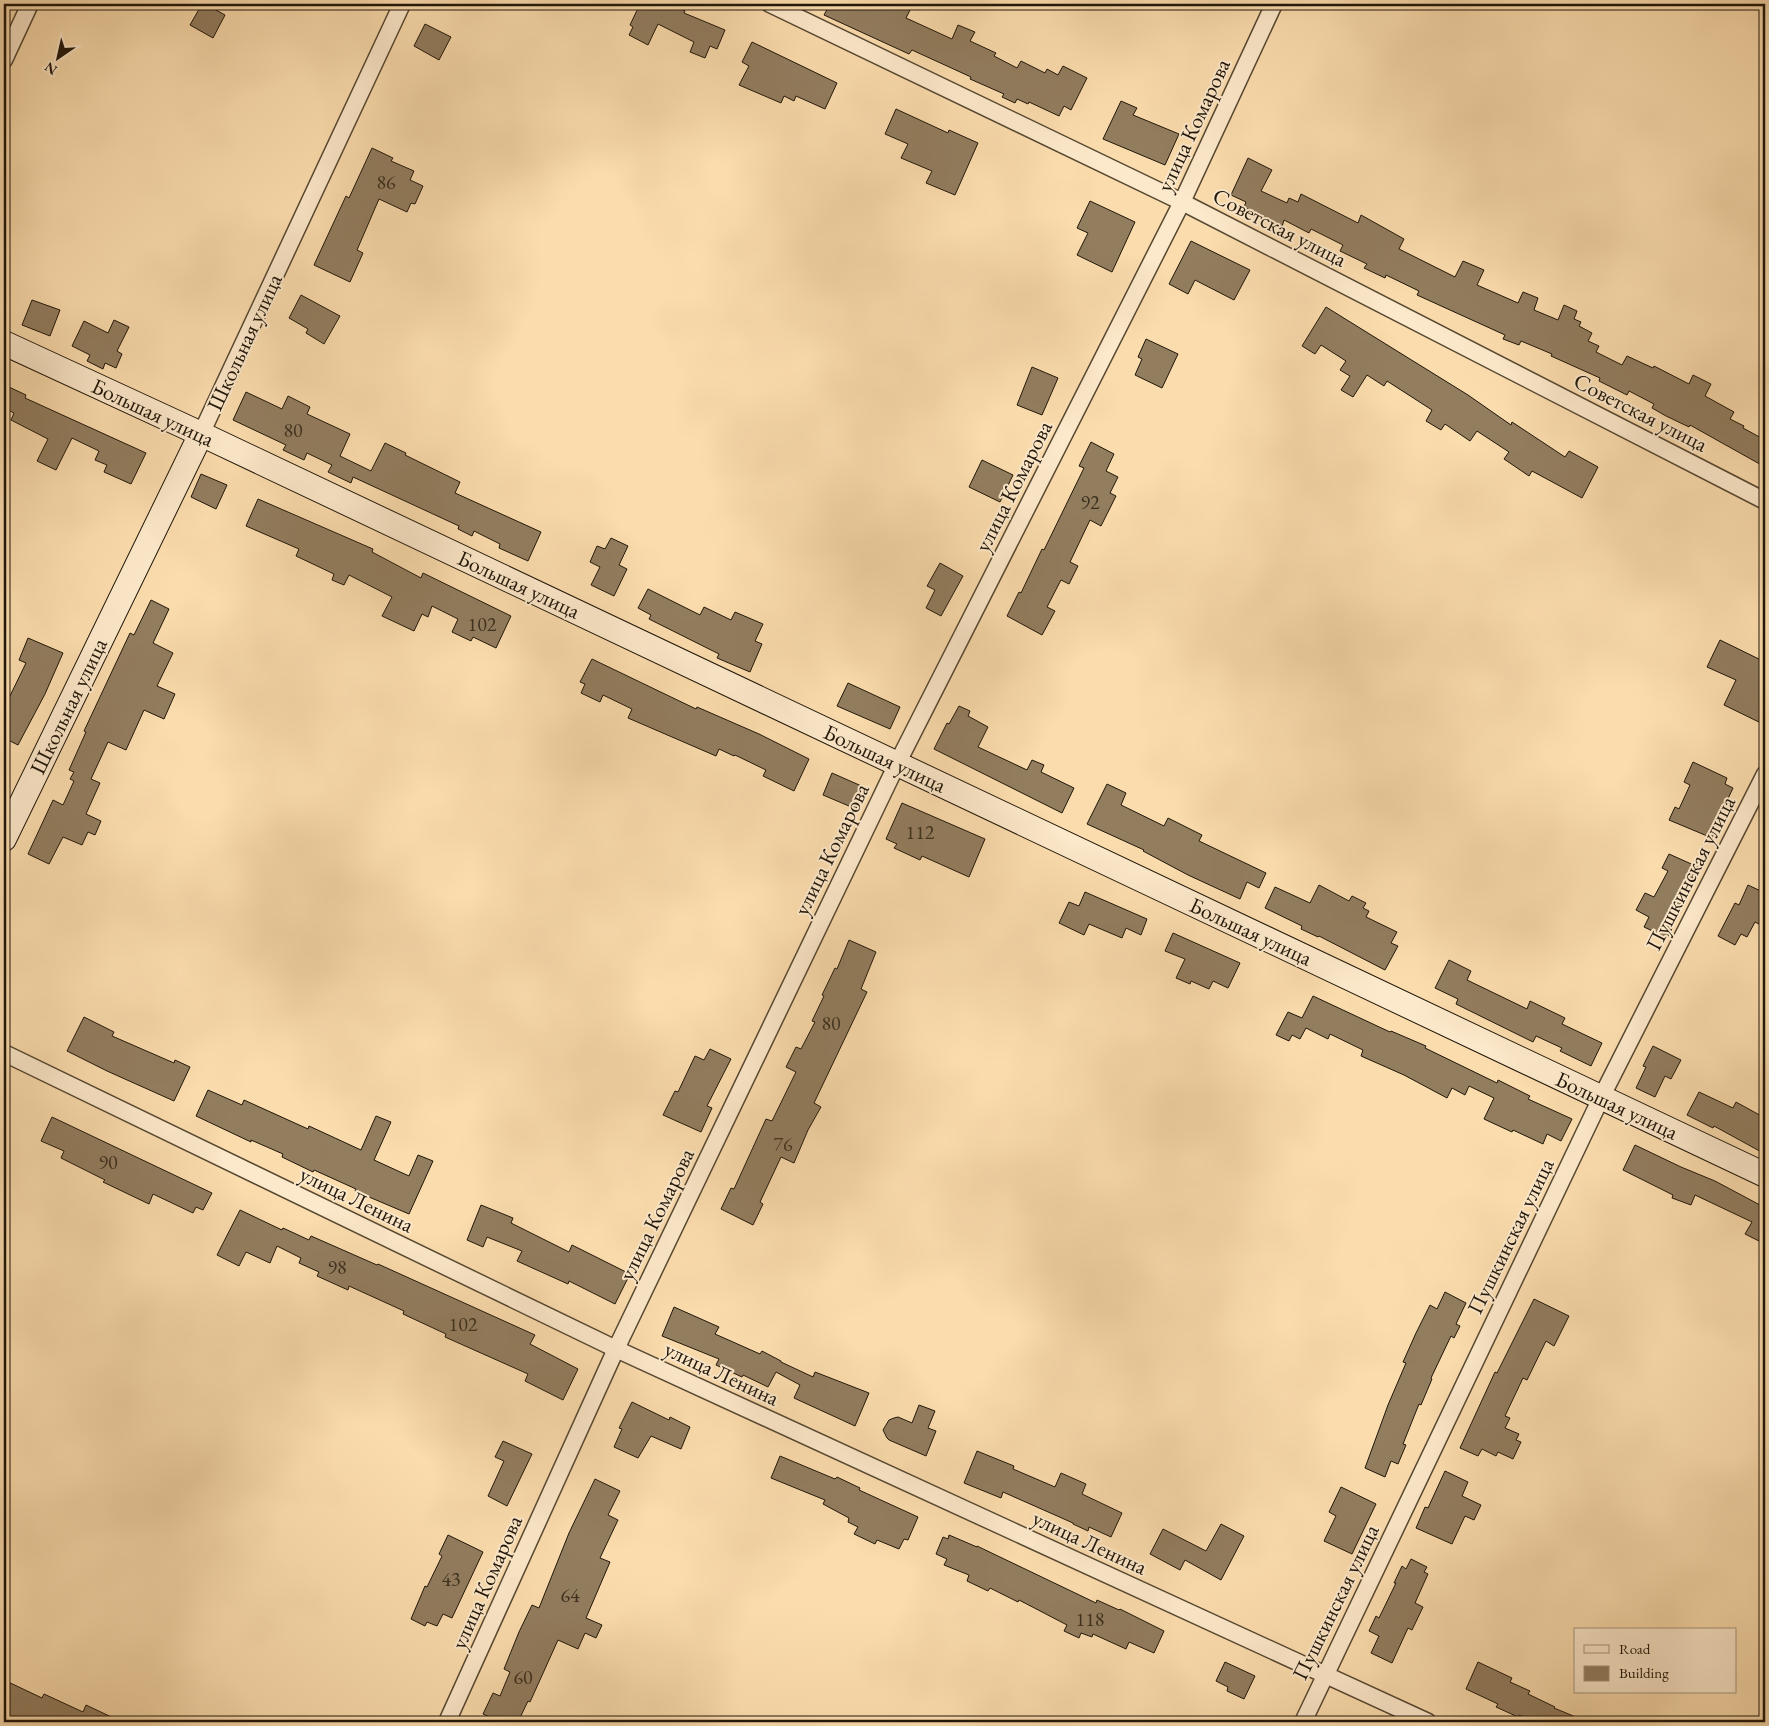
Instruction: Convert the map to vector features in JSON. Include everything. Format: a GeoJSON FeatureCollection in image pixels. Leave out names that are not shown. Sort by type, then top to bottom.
{"type":"FeatureCollection","features":[{"type":"Feature","properties":{"kind":"street"},"geometry":{"type":"LineString","coordinates":[[4,60],[30,4]]}},
{"type":"Feature","properties":{"kind":"street","name":"Школьная улица"},"geometry":{"type":"LineString","coordinates":[[4,839],[201,434],[402,4]]}},
{"type":"Feature","properties":{"kind":"street","name":"Советская улица"},"geometry":{"type":"LineString","coordinates":[[770,4],[1182,202],[1765,501]]}},
{"type":"Feature","properties":{"kind":"street","name":"улица Комарова"},"geometry":{"type":"LineString","coordinates":[[447,1722],[616,1349],[897,764],[1182,202],[1274,4]]}},
{"type":"Feature","properties":{"kind":"street","name":"Большая улица"},"geometry":{"type":"LineString","coordinates":[[4,344],[201,434],[1765,1175]]}},
{"type":"Feature","properties":{"kind":"street","name":"Пушкинская улица"},"geometry":{"type":"LineString","coordinates":[[1303,1722],[1602,1098],[1765,774]]}},
{"type":"Feature","properties":{"kind":"street","name":"улица Ленина"},"geometry":{"type":"LineString","coordinates":[[4,1053],[616,1349],[1428,1722]]}},
{"type":"Feature","properties":{"kind":"building"},"geometry":{"type":"Polygon","coordinates":[[[202,4],[225,15],[213,38],[190,25],[202,4]]]}},
{"type":"Feature","properties":{"kind":"building"},"geometry":{"type":"Polygon","coordinates":[[[640,4],[670,4],[685,11],[684,13],[725,30],[717,49],[710,46],[705,58],[690,52],[694,42],[658,24],[648,45],[629,35],[633,27],[630,25],[640,4]]]}},
{"type":"Feature","properties":{"kind":"building"},"geometry":{"type":"Polygon","coordinates":[[[830,4],[913,4],[906,18],[952,39],[958,25],[975,32],[970,41],[996,53],[994,56],[1017,68],[1021,61],[1045,73],[1047,69],[1058,75],[1063,66],[1087,78],[1071,110],[1064,106],[1059,116],[1029,102],[1028,104],[1017,99],[1015,103],[1002,97],[1004,94],[970,79],[971,77],[912,50],[909,54],[824,15],[830,4]]]}},
{"type":"Feature","properties":{"kind":"building"},"geometry":{"type":"Polygon","coordinates":[[[425,24],[451,37],[439,60],[414,46],[425,24]]]}},
{"type":"Feature","properties":{"kind":"building"},"geometry":{"type":"Polygon","coordinates":[[[752,42],[837,83],[825,109],[796,96],[794,101],[784,96],[781,103],[739,85],[749,66],[742,62],[752,42]]]}},
{"type":"Feature","properties":{"kind":"building"},"geometry":{"type":"Polygon","coordinates":[[[1121,101],[1137,108],[1133,115],[1179,134],[1165,165],[1103,139],[1121,101]]]}},
{"type":"Feature","properties":{"kind":"building"},"geometry":{"type":"Polygon","coordinates":[[[896,109],[948,133],[949,130],[978,143],[955,195],[926,183],[932,171],[901,158],[908,144],[885,134],[896,109]]]}},
{"type":"Feature","properties":{"kind":"building"},"geometry":{"type":"Polygon","coordinates":[[[372,148],[393,158],[391,161],[414,171],[410,180],[423,186],[415,204],[411,203],[407,212],[379,199],[357,250],[363,253],[350,282],[314,265],[346,196],[349,198],[372,148]]]}},
{"type":"Feature","properties":{"kind":"building"},"geometry":{"type":"Polygon","coordinates":[[[1248,158],[1272,170],[1261,191],[1287,203],[1289,198],[1298,202],[1301,194],[1358,223],[1361,215],[1404,239],[1399,249],[1455,277],[1463,261],[1484,270],[1477,285],[1518,303],[1523,292],[1538,298],[1534,310],[1558,320],[1564,305],[1577,311],[1574,319],[1581,322],[1579,326],[1592,333],[1588,341],[1599,346],[1596,352],[1622,365],[1627,356],[1653,368],[1654,366],[1689,384],[1693,375],[1711,384],[1705,396],[1734,412],[1730,419],[1765,440],[1765,467],[1690,425],[1689,427],[1666,416],[1652,408],[1654,404],[1629,391],[1627,395],[1599,381],[1600,378],[1521,341],[1519,345],[1503,339],[1505,335],[1417,295],[1419,291],[1386,275],[1385,278],[1364,268],[1367,264],[1340,251],[1343,245],[1311,229],[1309,233],[1284,220],[1282,227],[1244,207],[1246,202],[1231,195],[1248,158]]]}},
{"type":"Feature","properties":{"kind":"building"},"geometry":{"type":"Polygon","coordinates":[[[1090,201],[1135,222],[1112,272],[1077,255],[1088,233],[1077,228],[1090,201]]]}},
{"type":"Feature","properties":{"kind":"building"},"geometry":{"type":"Polygon","coordinates":[[[1191,241],[1250,270],[1234,300],[1195,280],[1188,294],[1169,284],[1191,241]]]}},
{"type":"Feature","properties":{"kind":"building"},"geometry":{"type":"Polygon","coordinates":[[[301,295],[340,316],[324,344],[306,333],[308,329],[289,318],[301,295]]]}},
{"type":"Feature","properties":{"kind":"building"},"geometry":{"type":"Polygon","coordinates":[[[32,300],[60,310],[50,336],[22,325],[32,300]]]}},
{"type":"Feature","properties":{"kind":"building"},"geometry":{"type":"Polygon","coordinates":[[[1326,307],[1468,395],[1511,425],[1512,422],[1565,457],[1569,451],[1598,467],[1582,498],[1532,471],[1529,476],[1504,459],[1509,452],[1477,431],[1470,441],[1445,424],[1441,430],[1426,421],[1432,410],[1387,381],[1384,386],[1367,375],[1353,397],[1341,390],[1350,376],[1340,370],[1346,361],[1321,345],[1315,354],[1302,346],[1326,307]]]}},
{"type":"Feature","properties":{"kind":"building"},"geometry":{"type":"Polygon","coordinates":[[[114,320],[129,327],[117,351],[122,354],[116,368],[105,363],[103,369],[87,361],[90,355],[72,346],[84,321],[108,333],[114,320]]]}},
{"type":"Feature","properties":{"kind":"building"},"geometry":{"type":"Polygon","coordinates":[[[1146,339],[1178,354],[1162,388],[1135,375],[1142,359],[1138,357],[1146,339]]]}},
{"type":"Feature","properties":{"kind":"building"},"geometry":{"type":"Polygon","coordinates":[[[1032,367],[1058,378],[1042,415],[1017,405],[1032,367]]]}},
{"type":"Feature","properties":{"kind":"building"},"geometry":{"type":"Polygon","coordinates":[[[9,387],[26,395],[25,398],[146,453],[131,484],[104,472],[107,465],[95,460],[99,451],[72,438],[56,470],[37,461],[48,439],[11,420],[14,413],[4,408],[4,397],[9,387]]]}},
{"type":"Feature","properties":{"kind":"building"},"geometry":{"type":"Polygon","coordinates":[[[246,392],[282,409],[288,396],[310,407],[307,414],[350,434],[340,456],[371,471],[385,443],[460,482],[455,493],[541,532],[528,561],[499,548],[500,544],[474,531],[472,536],[458,529],[459,526],[353,477],[351,483],[328,472],[332,465],[307,453],[304,460],[283,450],[286,445],[233,420],[246,392]]]}},
{"type":"Feature","properties":{"kind":"building"},"geometry":{"type":"Polygon","coordinates":[[[1091,442],[1114,454],[1106,471],[1118,477],[1110,493],[1116,496],[1101,526],[1090,520],[1070,562],[1078,566],[1069,584],[1061,580],[1047,607],[1055,611],[1042,635],[1007,616],[1019,592],[1021,593],[1042,549],[1044,550],[1084,468],[1079,466],[1091,442]]]}},
{"type":"Feature","properties":{"kind":"building"},"geometry":{"type":"Polygon","coordinates":[[[982,460],[1013,475],[1000,502],[969,487],[982,460]]]}},
{"type":"Feature","properties":{"kind":"building"},"geometry":{"type":"Polygon","coordinates":[[[201,474],[227,485],[216,509],[191,497],[201,474]]]}},
{"type":"Feature","properties":{"kind":"building"},"geometry":{"type":"Polygon","coordinates":[[[258,499],[373,549],[372,552],[421,578],[423,573],[511,616],[496,648],[473,637],[471,641],[452,632],[458,619],[432,606],[428,617],[422,614],[414,631],[382,616],[392,597],[349,575],[344,585],[332,580],[334,574],[296,556],[299,549],[246,526],[258,499]]]}},
{"type":"Feature","properties":{"kind":"building"},"geometry":{"type":"Polygon","coordinates":[[[611,538],[628,546],[619,565],[627,569],[614,596],[591,585],[600,567],[590,562],[597,546],[605,549],[611,538]]]}},
{"type":"Feature","properties":{"kind":"building"},"geometry":{"type":"Polygon","coordinates":[[[940,563],[963,576],[941,616],[926,608],[935,590],[927,586],[940,563]]]}},
{"type":"Feature","properties":{"kind":"building"},"geometry":{"type":"Polygon","coordinates":[[[648,589],[700,615],[704,607],[731,620],[735,612],[763,624],[755,641],[762,644],[750,672],[717,658],[719,654],[649,619],[651,615],[638,608],[648,589]]]}},
{"type":"Feature","properties":{"kind":"building"},"geometry":{"type":"Polygon","coordinates":[[[151,600],[169,609],[153,643],[173,653],[157,686],[175,694],[164,719],[144,710],[126,750],[108,742],[91,779],[100,783],[86,814],[101,821],[95,835],[88,832],[82,845],[63,837],[49,864],[28,854],[53,800],[63,805],[74,781],[70,779],[74,772],[69,770],[86,732],[84,731],[130,633],[134,635],[151,600]]]}},
{"type":"Feature","properties":{"kind":"building"},"geometry":{"type":"Polygon","coordinates":[[[28,638],[63,653],[45,694],[18,745],[4,738],[4,698],[8,700],[26,663],[19,660],[28,638]]]}},
{"type":"Feature","properties":{"kind":"building"},"geometry":{"type":"Polygon","coordinates":[[[1720,640],[1765,662],[1765,725],[1724,705],[1736,680],[1707,667],[1720,640]]]}},
{"type":"Feature","properties":{"kind":"building"},"geometry":{"type":"Polygon","coordinates":[[[592,659],[696,709],[697,707],[759,734],[809,759],[794,791],[763,776],[766,770],[735,755],[719,749],[716,756],[628,718],[632,709],[603,695],[600,702],[581,693],[585,684],[580,682],[592,659]]]}},
{"type":"Feature","properties":{"kind":"building"},"geometry":{"type":"Polygon","coordinates":[[[848,683],[900,707],[890,729],[837,706],[848,683]]]}},
{"type":"Feature","properties":{"kind":"building"},"geometry":{"type":"Polygon","coordinates":[[[959,706],[970,711],[968,716],[988,727],[978,747],[1027,770],[1032,760],[1044,765],[1041,772],[1074,788],[1062,813],[934,749],[947,723],[949,724],[959,706]]]}},
{"type":"Feature","properties":{"kind":"building"},"geometry":{"type":"Polygon","coordinates":[[[1693,762],[1727,778],[1725,784],[1733,788],[1712,838],[1669,820],[1675,807],[1679,809],[1690,785],[1684,782],[1693,762]]]}},
{"type":"Feature","properties":{"kind":"building"},"geometry":{"type":"Polygon","coordinates":[[[832,773],[866,788],[856,809],[823,795],[832,773]]]}},
{"type":"Feature","properties":{"kind":"building"},"geometry":{"type":"Polygon","coordinates":[[[1107,784],[1126,793],[1121,805],[1164,826],[1168,818],[1202,835],[1199,841],[1266,873],[1259,888],[1247,882],[1240,899],[1188,875],[1144,850],[1087,824],[1107,784]]]}},
{"type":"Feature","properties":{"kind":"building"},"geometry":{"type":"Polygon","coordinates":[[[902,803],[985,839],[969,877],[922,856],[920,860],[894,848],[897,844],[886,839],[902,803]]]}},
{"type":"Feature","properties":{"kind":"building"},"geometry":{"type":"Polygon","coordinates":[[[1669,854],[1698,867],[1678,909],[1681,911],[1667,938],[1644,927],[1649,917],[1636,910],[1645,893],[1654,897],[1668,871],[1662,868],[1669,854]]]}},
{"type":"Feature","properties":{"kind":"building"},"geometry":{"type":"Polygon","coordinates":[[[1319,885],[1349,901],[1352,896],[1366,903],[1363,908],[1369,911],[1366,917],[1397,932],[1391,943],[1398,946],[1385,970],[1319,936],[1301,929],[1302,926],[1265,908],[1275,887],[1310,903],[1319,885]]]}},
{"type":"Feature","properties":{"kind":"building"},"geometry":{"type":"Polygon","coordinates":[[[1748,885],[1765,893],[1765,927],[1755,922],[1747,937],[1741,934],[1735,945],[1718,936],[1735,903],[1739,905],[1748,885]]]}},
{"type":"Feature","properties":{"kind":"building"},"geometry":{"type":"Polygon","coordinates":[[[1085,892],[1147,919],[1141,935],[1126,928],[1122,938],[1089,924],[1084,935],[1059,923],[1069,902],[1079,906],[1085,892]]]}},
{"type":"Feature","properties":{"kind":"building"},"geometry":{"type":"Polygon","coordinates":[[[1173,933],[1240,963],[1228,988],[1213,981],[1209,989],[1191,981],[1190,984],[1176,978],[1185,959],[1165,951],[1173,933]]]}},
{"type":"Feature","properties":{"kind":"building"},"geometry":{"type":"Polygon","coordinates":[[[849,940],[876,952],[861,989],[867,992],[814,1103],[821,1107],[808,1130],[794,1163],[781,1157],[760,1202],[763,1204],[753,1225],[721,1209],[731,1188],[734,1189],[766,1119],[772,1121],[796,1072],[786,1067],[796,1047],[801,1049],[815,1022],[812,1021],[824,996],[822,995],[835,968],[837,969],[849,940]]]}},
{"type":"Feature","properties":{"kind":"building"},"geometry":{"type":"Polygon","coordinates":[[[1449,960],[1471,971],[1467,980],[1527,1009],[1530,1001],[1565,1018],[1562,1024],[1602,1043],[1591,1066],[1560,1051],[1562,1048],[1536,1036],[1533,1042],[1456,1004],[1458,999],[1435,988],[1449,960]]]}},
{"type":"Feature","properties":{"kind":"building"},"geometry":{"type":"Polygon","coordinates":[[[1313,996],[1390,1032],[1426,1046],[1425,1048],[1497,1083],[1498,1080],[1530,1096],[1528,1099],[1572,1119],[1561,1141],[1547,1134],[1543,1144],[1513,1130],[1512,1132],[1484,1119],[1494,1098],[1469,1086],[1465,1095],[1452,1088],[1447,1098],[1404,1075],[1361,1056],[1363,1050],[1330,1034],[1328,1039],[1306,1028],[1300,1039],[1292,1035],[1289,1041],[1276,1035],[1288,1012],[1302,1018],[1313,996]]]}},
{"type":"Feature","properties":{"kind":"building"},"geometry":{"type":"Polygon","coordinates":[[[84,1017],[114,1032],[112,1036],[174,1063],[175,1060],[190,1067],[174,1101],[67,1051],[84,1017]]]}},
{"type":"Feature","properties":{"kind":"building"},"geometry":{"type":"Polygon","coordinates":[[[1653,1046],[1681,1060],[1671,1079],[1665,1076],[1655,1097],[1636,1088],[1646,1067],[1643,1066],[1653,1046]]]}},
{"type":"Feature","properties":{"kind":"building"},"geometry":{"type":"Polygon","coordinates":[[[710,1049],[731,1059],[707,1106],[712,1108],[701,1132],[663,1115],[675,1091],[678,1092],[695,1056],[704,1060],[710,1049]]]}},
{"type":"Feature","properties":{"kind":"building"},"geometry":{"type":"Polygon","coordinates":[[[208,1090],[242,1105],[244,1100],[308,1129],[309,1126],[361,1150],[376,1116],[391,1122],[374,1160],[409,1176],[418,1155],[433,1161],[409,1214],[355,1191],[356,1189],[314,1170],[313,1172],[282,1157],[283,1154],[251,1140],[251,1142],[196,1116],[208,1090]]]}},
{"type":"Feature","properties":{"kind":"building"},"geometry":{"type":"Polygon","coordinates":[[[1699,1092],[1733,1108],[1736,1102],[1765,1118],[1765,1154],[1714,1126],[1713,1128],[1687,1115],[1699,1092]]]}},
{"type":"Feature","properties":{"kind":"building"},"geometry":{"type":"Polygon","coordinates":[[[52,1117],[212,1193],[203,1210],[196,1207],[193,1213],[153,1194],[149,1204],[103,1182],[105,1180],[61,1158],[64,1151],[41,1141],[52,1117]]]}},
{"type":"Feature","properties":{"kind":"building"},"geometry":{"type":"Polygon","coordinates":[[[1635,1145],[1715,1181],[1760,1205],[1765,1195],[1765,1244],[1745,1234],[1752,1222],[1695,1195],[1691,1205],[1672,1198],[1673,1195],[1623,1170],[1635,1145]]]}},
{"type":"Feature","properties":{"kind":"building"},"geometry":{"type":"Polygon","coordinates":[[[481,1205],[513,1218],[511,1223],[569,1252],[572,1245],[630,1274],[615,1304],[569,1281],[568,1284],[517,1261],[522,1251],[487,1237],[483,1247],[467,1240],[481,1205]]]}},
{"type":"Feature","properties":{"kind":"building"},"geometry":{"type":"Polygon","coordinates":[[[240,1210],[282,1230],[283,1228],[309,1240],[311,1236],[378,1264],[535,1335],[530,1344],[578,1369],[563,1400],[525,1381],[528,1374],[445,1337],[446,1334],[403,1314],[404,1311],[349,1286],[348,1290],[317,1276],[319,1272],[299,1263],[301,1258],[277,1246],[270,1263],[246,1252],[239,1266],[217,1255],[240,1210]]]}},
{"type":"Feature","properties":{"kind":"building"},"geometry":{"type":"Polygon","coordinates":[[[1445,1292],[1466,1303],[1456,1324],[1460,1326],[1454,1338],[1451,1336],[1431,1378],[1421,1405],[1419,1404],[1403,1444],[1406,1445],[1398,1464],[1391,1461],[1385,1477],[1365,1468],[1406,1363],[1403,1362],[1416,1333],[1430,1305],[1437,1309],[1445,1292]]]}},
{"type":"Feature","properties":{"kind":"building"},"geometry":{"type":"Polygon","coordinates":[[[1534,1299],[1569,1316],[1554,1346],[1546,1341],[1527,1380],[1523,1378],[1505,1416],[1510,1418],[1505,1428],[1519,1434],[1516,1440],[1521,1442],[1513,1459],[1498,1452],[1496,1456],[1482,1449],[1478,1456],[1460,1448],[1495,1372],[1497,1373],[1534,1299]]]}},
{"type":"Feature","properties":{"kind":"building"},"geometry":{"type":"Polygon","coordinates":[[[674,1307],[719,1327],[715,1334],[760,1354],[762,1351],[813,1377],[815,1372],[869,1393],[855,1426],[794,1398],[800,1385],[776,1372],[768,1387],[716,1365],[719,1359],[662,1336],[674,1307]]]}},
{"type":"Feature","properties":{"kind":"building"},"geometry":{"type":"Polygon","coordinates":[[[632,1402],[669,1420],[670,1417],[690,1427],[681,1449],[651,1436],[638,1458],[614,1447],[622,1429],[619,1428],[632,1402]]]}},
{"type":"Feature","properties":{"kind":"building"},"geometry":{"type":"Polygon","coordinates":[[[919,1405],[935,1411],[928,1428],[936,1431],[926,1456],[889,1440],[883,1430],[889,1420],[898,1417],[912,1423],[919,1405]]]}},
{"type":"Feature","properties":{"kind":"building"},"geometry":{"type":"Polygon","coordinates":[[[503,1441],[532,1454],[507,1506],[488,1496],[504,1461],[495,1457],[503,1441]]]}},
{"type":"Feature","properties":{"kind":"building"},"geometry":{"type":"Polygon","coordinates":[[[977,1451],[1014,1466],[1013,1469],[1055,1487],[1061,1473],[1086,1484],[1082,1494],[1122,1513],[1111,1537],[1089,1527],[1088,1531],[1003,1492],[1001,1498],[964,1483],[977,1451]]]}},
{"type":"Feature","properties":{"kind":"building"},"geometry":{"type":"Polygon","coordinates":[[[780,1456],[835,1479],[837,1477],[860,1488],[859,1490],[918,1517],[908,1540],[904,1539],[899,1549],[877,1540],[875,1544],[854,1534],[858,1527],[848,1522],[849,1518],[823,1504],[825,1500],[771,1478],[780,1456]]]}},
{"type":"Feature","properties":{"kind":"building"},"geometry":{"type":"Polygon","coordinates":[[[1445,1471],[1468,1482],[1462,1496],[1481,1505],[1474,1520],[1465,1516],[1452,1544],[1416,1528],[1425,1507],[1428,1508],[1445,1471]]]}},
{"type":"Feature","properties":{"kind":"building"},"geometry":{"type":"Polygon","coordinates":[[[595,1479],[620,1491],[608,1515],[618,1520],[600,1558],[610,1562],[586,1618],[602,1625],[596,1638],[585,1633],[578,1649],[558,1640],[530,1702],[528,1701],[518,1722],[500,1722],[483,1714],[493,1693],[500,1696],[510,1672],[504,1669],[519,1632],[532,1605],[539,1608],[569,1533],[595,1479]]]}},
{"type":"Feature","properties":{"kind":"building"},"geometry":{"type":"Polygon","coordinates":[[[1341,1487],[1376,1504],[1352,1554],[1324,1541],[1336,1516],[1329,1512],[1341,1487]]]}},
{"type":"Feature","properties":{"kind":"building"},"geometry":{"type":"Polygon","coordinates":[[[1221,1524],[1244,1536],[1221,1580],[1185,1560],[1180,1570],[1150,1554],[1163,1529],[1206,1551],[1221,1524]]]}},
{"type":"Feature","properties":{"kind":"building"},"geometry":{"type":"Polygon","coordinates":[[[448,1535],[483,1552],[452,1618],[443,1614],[437,1626],[427,1622],[425,1626],[411,1619],[425,1586],[427,1587],[442,1556],[439,1554],[448,1535]]]}},
{"type":"Feature","properties":{"kind":"building"},"geometry":{"type":"Polygon","coordinates":[[[949,1535],[977,1546],[1096,1603],[1097,1600],[1120,1609],[1164,1631],[1154,1653],[1129,1642],[1126,1649],[1093,1634],[1092,1637],[1081,1633],[1079,1638],[1064,1631],[1067,1625],[1019,1600],[1018,1602],[990,1588],[988,1591],[967,1581],[969,1575],[944,1565],[947,1559],[936,1554],[943,1537],[948,1539],[949,1535]]]}},
{"type":"Feature","properties":{"kind":"building"},"geometry":{"type":"Polygon","coordinates":[[[1411,1559],[1427,1567],[1424,1572],[1428,1574],[1415,1603],[1423,1607],[1412,1630],[1408,1628],[1392,1663],[1371,1653],[1379,1636],[1369,1631],[1376,1616],[1379,1618],[1402,1566],[1406,1569],[1411,1559]]]}},
{"type":"Feature","properties":{"kind":"building"},"geometry":{"type":"Polygon","coordinates":[[[1225,1662],[1255,1676],[1244,1699],[1227,1691],[1228,1687],[1216,1681],[1225,1662]]]}},
{"type":"Feature","properties":{"kind":"building"},"geometry":{"type":"Polygon","coordinates":[[[1478,1662],[1512,1678],[1510,1682],[1530,1691],[1528,1694],[1554,1708],[1588,1722],[1534,1722],[1496,1707],[1498,1704],[1466,1689],[1478,1662]]]}},
{"type":"Feature","properties":{"kind":"building"},"geometry":{"type":"Polygon","coordinates":[[[4,1680],[42,1698],[44,1694],[83,1712],[86,1705],[122,1722],[4,1722],[4,1680]]]}}]}
